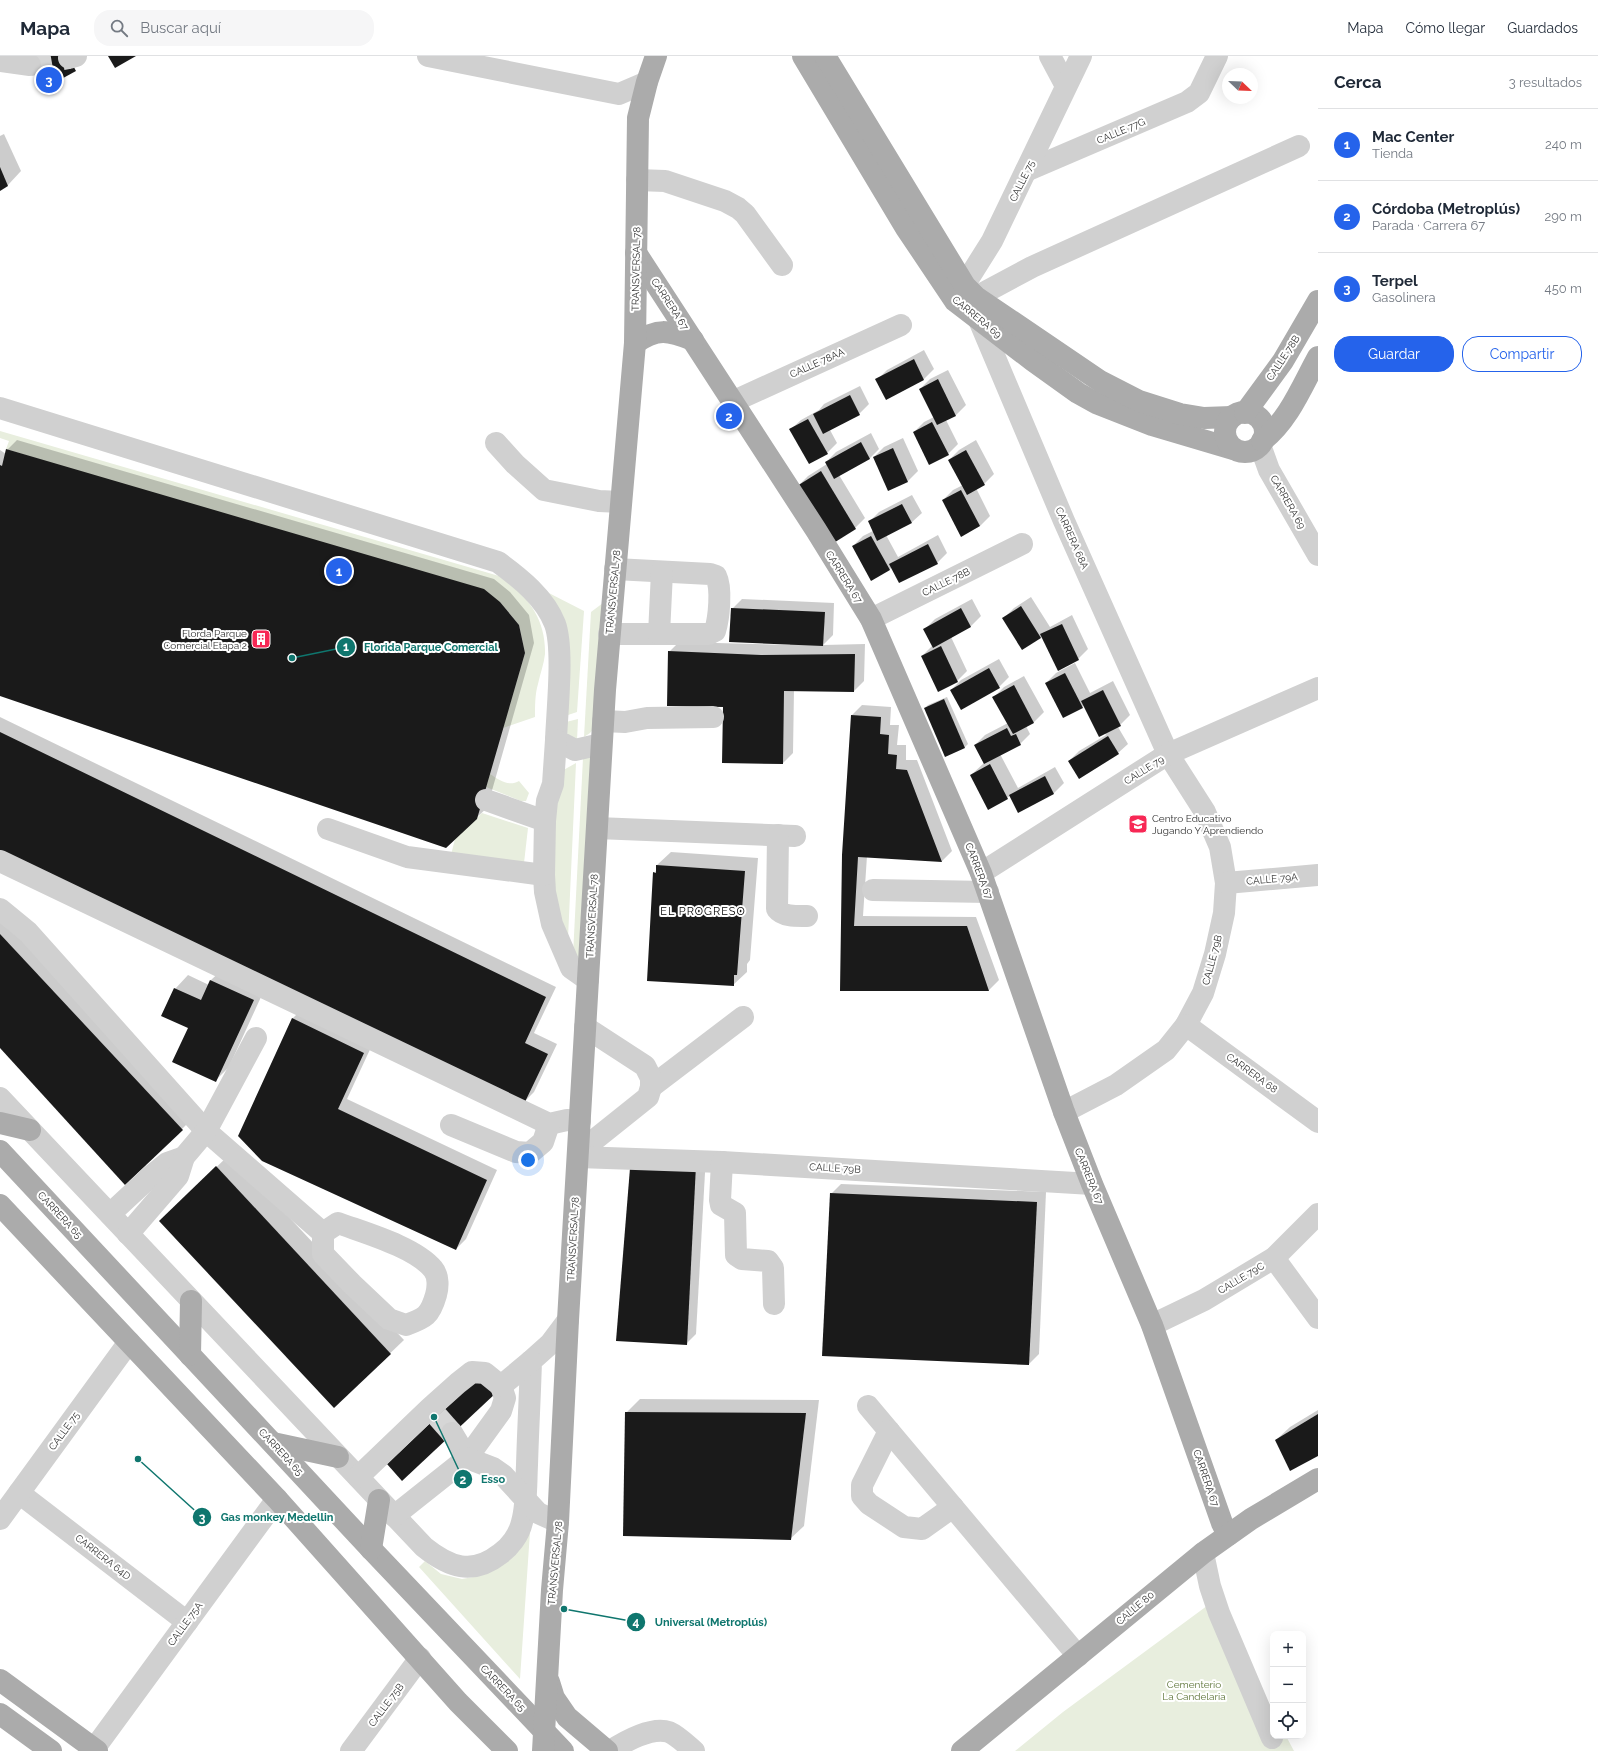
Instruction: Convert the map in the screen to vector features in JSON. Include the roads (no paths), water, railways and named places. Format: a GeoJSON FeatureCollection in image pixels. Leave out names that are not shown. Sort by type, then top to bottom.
{"type":"FeatureCollection","features":[{"type":"Feature","properties":{"kind":"main road","name":"TRANSVERSAL 78"},"geometry":{"type":"LineString","coordinates":[[543,1741],[558,1522],[601,744],[609,634],[635,344],[638,118],[647,82],[656,56]]}},
{"type":"Feature","properties":{"kind":"main road","name":"CARRERA 69"},"geometry":{"type":"LineString","coordinates":[[803,56],[906,228],[965,295],[1100,381],[1139,400],[1180,414],[1204,418],[1238,415]]}},
{"type":"Feature","properties":{"kind":"main road","name":"CARRERA 69"},"geometry":{"type":"LineString","coordinates":[[826,56],[979,320],[1032,360],[1096,403],[1152,424],[1250,447]]}},
{"type":"Feature","properties":{"kind":"main road","name":"CARRERA 67"},"geometry":{"type":"LineString","coordinates":[[636,253],[816,530],[871,620],[984,882],[1064,1112],[1092,1184],[1152,1325],[1222,1522],[1228,1535]]}},
{"type":"Feature","properties":{"kind":"main road","name":"CALLE 78B"},"geometry":{"type":"LineString","coordinates":[[1250,447],[1229,445],[1225,434],[1228,422],[1238,415],[1283,361],[1318,301]]}},
{"type":"Feature","properties":{"kind":"main road"},"geometry":{"type":"LineString","coordinates":[[635,344],[647,335],[665,331],[693,340]]}},
{"type":"Feature","properties":{"kind":"main road"},"geometry":{"type":"LineString","coordinates":[[1250,447],[1271,434],[1285,417],[1318,357]]}},
{"type":"Feature","properties":{"kind":"main road"},"geometry":{"type":"LineString","coordinates":[[1180,414],[1217,408],[1233,401],[1248,392],[1283,361]]}},
{"type":"Feature","properties":{"kind":"main road"},"geometry":{"type":"LineString","coordinates":[[1238,415],[1256,416],[1260,420],[1264,430],[1250,447]]}},
{"type":"Feature","properties":{"kind":"main road"},"geometry":{"type":"LineString","coordinates":[[0,1123],[30,1130]]}},
{"type":"Feature","properties":{"kind":"main road","name":"CARRERA 65"},"geometry":{"type":"LineString","coordinates":[[0,1151],[371,1549],[543,1741],[563,1751]]}},
{"type":"Feature","properties":{"kind":"main road"},"geometry":{"type":"LineString","coordinates":[[0,1205],[276,1499],[479,1724],[507,1751]]}},
{"type":"Feature","properties":{"kind":"main road"},"geometry":{"type":"LineString","coordinates":[[190,1355],[191,1301]]}},
{"type":"Feature","properties":{"kind":"main road"},"geometry":{"type":"LineString","coordinates":[[273,1443],[338,1457]]}},
{"type":"Feature","properties":{"kind":"main road","name":"CALLE 80"},"geometry":{"type":"LineString","coordinates":[[962,1751],[1202,1553],[1251,1519],[1318,1479]]}},
{"type":"Feature","properties":{"kind":"main road"},"geometry":{"type":"LineString","coordinates":[[371,1549],[379,1500]]}},
{"type":"Feature","properties":{"kind":"main road"},"geometry":{"type":"LineString","coordinates":[[547,1675],[559,1708],[567,1718],[607,1751]]}},
{"type":"Feature","properties":{"kind":"main road"},"geometry":{"type":"LineString","coordinates":[[0,1680],[96,1750]]}},
{"type":"Feature","properties":{"kind":"main road"},"geometry":{"type":"LineString","coordinates":[[0,1714],[51,1751]]}},
{"type":"Feature","properties":{"kind":"street"},"geometry":{"type":"LineString","coordinates":[[428,56],[619,94],[647,82]]}},
{"type":"Feature","properties":{"kind":"street"},"geometry":{"type":"LineString","coordinates":[[1050,56],[1066,86]]}},
{"type":"Feature","properties":{"kind":"street","name":"CALLE 75"},"geometry":{"type":"LineString","coordinates":[[965,295],[1081,56]]}},
{"type":"Feature","properties":{"kind":"street","name":"CALLE 77G"},"geometry":{"type":"LineString","coordinates":[[1026,171],[1187,102],[1199,93],[1217,56]]}},
{"type":"Feature","properties":{"kind":"street"},"geometry":{"type":"LineString","coordinates":[[0,60],[30,64]]}},
{"type":"Feature","properties":{"kind":"street"},"geometry":{"type":"LineString","coordinates":[[619,94],[638,118]]}},
{"type":"Feature","properties":{"kind":"street"},"geometry":{"type":"LineString","coordinates":[[965,295],[1032,267],[1299,146]]}},
{"type":"Feature","properties":{"kind":"street"},"geometry":{"type":"LineString","coordinates":[[637,180],[665,181],[725,201],[738,208],[746,214],[782,265]]}},
{"type":"Feature","properties":{"kind":"street","name":"CARRERA 68A"},"geometry":{"type":"LineString","coordinates":[[979,320],[1064,521],[1168,754]]}},
{"type":"Feature","properties":{"kind":"street","name":"CALLE 78AA"},"geometry":{"type":"LineString","coordinates":[[732,402],[901,325]]}},
{"type":"Feature","properties":{"kind":"street"},"geometry":{"type":"LineString","coordinates":[[0,408],[498,562],[530,586],[555,624],[559,655],[556,740],[553,784],[547,802],[545,821],[544,875],[552,924],[570,968],[588,980]]}},
{"type":"Feature","properties":{"kind":"street"},"geometry":{"type":"LineString","coordinates":[[496,444],[515,464],[544,490],[599,501],[621,502]]}},
{"type":"Feature","properties":{"kind":"street","name":"CARRERA 69"},"geometry":{"type":"LineString","coordinates":[[1250,447],[1269,470],[1318,555]]}},
{"type":"Feature","properties":{"kind":"street","name":"CALLE 78B"},"geometry":{"type":"LineString","coordinates":[[871,620],[1022,544]]}},
{"type":"Feature","properties":{"kind":"street"},"geometry":{"type":"LineString","coordinates":[[609,634],[710,634],[715,631],[718,622],[719,582],[716,576],[710,574],[615,569]]}},
{"type":"Feature","properties":{"kind":"street"},"geometry":{"type":"LineString","coordinates":[[659,634],[662,572]]}},
{"type":"Feature","properties":{"kind":"street","name":"CALLE 79"},"geometry":{"type":"LineString","coordinates":[[984,882],[1168,754],[1318,688]]}},
{"type":"Feature","properties":{"kind":"street"},"geometry":{"type":"LineString","coordinates":[[603,721],[625,722],[647,718],[713,717]]}},
{"type":"Feature","properties":{"kind":"street"},"geometry":{"type":"LineString","coordinates":[[556,740],[575,750]]}},
{"type":"Feature","properties":{"kind":"street"},"geometry":{"type":"LineString","coordinates":[[554,766],[575,750],[601,744]]}},
{"type":"Feature","properties":{"kind":"street","name":"CALLE 79B"},"geometry":{"type":"LineString","coordinates":[[1064,1112],[1116,1085],[1166,1050],[1186,1025],[1203,993],[1215,954],[1224,914],[1226,882],[1220,846],[1205,812],[1168,754]]}},
{"type":"Feature","properties":{"kind":"street"},"geometry":{"type":"LineString","coordinates":[[486,800],[545,821]]}},
{"type":"Feature","properties":{"kind":"street"},"geometry":{"type":"LineString","coordinates":[[597,828],[787,836],[777,909],[784,914],[807,916]]}},
{"type":"Feature","properties":{"kind":"street"},"geometry":{"type":"LineString","coordinates":[[328,829],[407,857],[544,875]]}},
{"type":"Feature","properties":{"kind":"street"},"geometry":{"type":"LineString","coordinates":[[0,862],[549,1124],[567,1120],[580,1121]]}},
{"type":"Feature","properties":{"kind":"street","name":"CALLE 79A"},"geometry":{"type":"LineString","coordinates":[[1226,882],[1318,875]]}},
{"type":"Feature","properties":{"kind":"street"},"geometry":{"type":"LineString","coordinates":[[873,890],[984,882]]}},
{"type":"Feature","properties":{"kind":"street"},"geometry":{"type":"LineString","coordinates":[[0,909],[34,937],[206,1131],[323,1233],[324,1254],[352,1284],[390,1319],[406,1325],[425,1318],[434,1303],[438,1287],[434,1270],[415,1254],[338,1223],[323,1233]]}},
{"type":"Feature","properties":{"kind":"street"},"geometry":{"type":"LineString","coordinates":[[651,1087],[743,1017]]}},
{"type":"Feature","properties":{"kind":"street","name":"CARRERA 68"},"geometry":{"type":"LineString","coordinates":[[1186,1025],[1318,1122]]}},
{"type":"Feature","properties":{"kind":"street"},"geometry":{"type":"LineString","coordinates":[[578,1155],[648,1097],[651,1087],[651,1078],[645,1066],[585,1027]]}},
{"type":"Feature","properties":{"kind":"street"},"geometry":{"type":"LineString","coordinates":[[128,1234],[178,1176],[184,1157],[206,1131],[256,1038]]}},
{"type":"Feature","properties":{"kind":"street"},"geometry":{"type":"LineString","coordinates":[[0,1098],[424,1547],[440,1559],[457,1566],[476,1567],[492,1561],[507,1549],[515,1538],[522,1523],[526,1498],[531,1361]]}},
{"type":"Feature","properties":{"kind":"street"},"geometry":{"type":"LineString","coordinates":[[451,1125],[516,1152],[530,1153],[543,1142],[549,1124]]}},
{"type":"Feature","properties":{"kind":"street","name":"CALLE 79B"},"geometry":{"type":"LineString","coordinates":[[578,1155],[1092,1184]]}},
{"type":"Feature","properties":{"kind":"street"},"geometry":{"type":"LineString","coordinates":[[110,1214],[167,1163],[184,1157]]}},
{"type":"Feature","properties":{"kind":"street"},"geometry":{"type":"LineString","coordinates":[[722,1162],[720,1200],[721,1205],[735,1213],[736,1255],[742,1259],[768,1261],[771,1263],[773,1268],[774,1304]]}},
{"type":"Feature","properties":{"kind":"street","name":"CALLE 79C"},"geometry":{"type":"LineString","coordinates":[[1152,1325],[1204,1300],[1274,1258],[1318,1214]]}},
{"type":"Feature","properties":{"kind":"street"},"geometry":{"type":"LineString","coordinates":[[1274,1258],[1318,1318]]}},
{"type":"Feature","properties":{"kind":"street"},"geometry":{"type":"LineString","coordinates":[[500,1386],[550,1344],[568,1320]]}},
{"type":"Feature","properties":{"kind":"street","name":"CALLE 75"},"geometry":{"type":"LineString","coordinates":[[0,1519],[129,1342]]}},
{"type":"Feature","properties":{"kind":"street"},"geometry":{"type":"LineString","coordinates":[[358,1477],[434,1412],[458,1383],[472,1372],[485,1373],[500,1386],[505,1398],[501,1411],[468,1458],[394,1516]]}},
{"type":"Feature","properties":{"kind":"street"},"geometry":{"type":"LineString","coordinates":[[868,1406],[1078,1656]]}},
{"type":"Feature","properties":{"kind":"street"},"geometry":{"type":"LineString","coordinates":[[889,1431],[862,1485],[862,1496],[869,1504],[904,1527],[922,1529],[952,1507]]}},
{"type":"Feature","properties":{"kind":"street"},"geometry":{"type":"LineString","coordinates":[[452,1433],[468,1458],[498,1472],[526,1498],[538,1513],[558,1522]]}},
{"type":"Feature","properties":{"kind":"street","name":"CARRERA 64D"},"geometry":{"type":"LineString","coordinates":[[19,1493],[187,1622]]}},
{"type":"Feature","properties":{"kind":"street","name":"CALLE 75A"},"geometry":{"type":"LineString","coordinates":[[96,1750],[276,1499]]}},
{"type":"Feature","properties":{"kind":"street"},"geometry":{"type":"LineString","coordinates":[[1202,1553],[1210,1586],[1219,1613],[1270,1733]]}},
{"type":"Feature","properties":{"kind":"street","name":"CALLE 75B"},"geometry":{"type":"LineString","coordinates":[[351,1751],[420,1658]]}},
{"type":"Feature","properties":{"kind":"street"},"geometry":{"type":"LineString","coordinates":[[610,1751],[638,1736],[655,1731],[668,1732],[694,1751]]}},
{"type":"Feature","properties":{"kind":"tunnel"},"geometry":{"type":"LineString","coordinates":[[30,65],[69,58]]}},
{"type":"Feature","properties":{"kind":"tunnel"},"geometry":{"type":"LineString","coordinates":[[437,1416],[452,1433]]}},
{"type":"Feature","properties":{"kind":"place","name":"Terpel"},"geometry":{"type":"Point","coordinates":[49,80]}},
{"type":"Feature","properties":{"kind":"place","name":"Córdoba (Metroplús)"},"geometry":{"type":"Point","coordinates":[729,416]}},
{"type":"Feature","properties":{"kind":"place","name":"Mac Center"},"geometry":{"type":"Point","coordinates":[339,571]}},
{"type":"Feature","properties":{"kind":"place","name":"Florda Parque Comercial Etapa 2"},"geometry":{"type":"Point","coordinates":[261,639]}},
{"type":"Feature","properties":{"kind":"place","name":"Florida Parque Comercial"},"geometry":{"type":"Point","coordinates":[292,658]}},
{"type":"Feature","properties":{"kind":"place","name":"Centro Educativo Jugando Y Aprendiendo"},"geometry":{"type":"Point","coordinates":[1138,824]}},
{"type":"Feature","properties":{"kind":"place","name":"Esso"},"geometry":{"type":"Point","coordinates":[434,1417]}},
{"type":"Feature","properties":{"kind":"place","name":"Gas monkey Medellin"},"geometry":{"type":"Point","coordinates":[138,1459]}},
{"type":"Feature","properties":{"kind":"place","name":"Universal (Metroplús)"},"geometry":{"type":"Point","coordinates":[564,1609]}},
{"type":"Feature","properties":{"kind":"district","name":"EL PROGRESO"},"geometry":{"type":"Point","coordinates":[703,911]}},
{"type":"Feature","properties":{"kind":"park label","name":"Cementerio La Candelaria"},"geometry":{"type":"Point","coordinates":[1194,1690]}}]}
